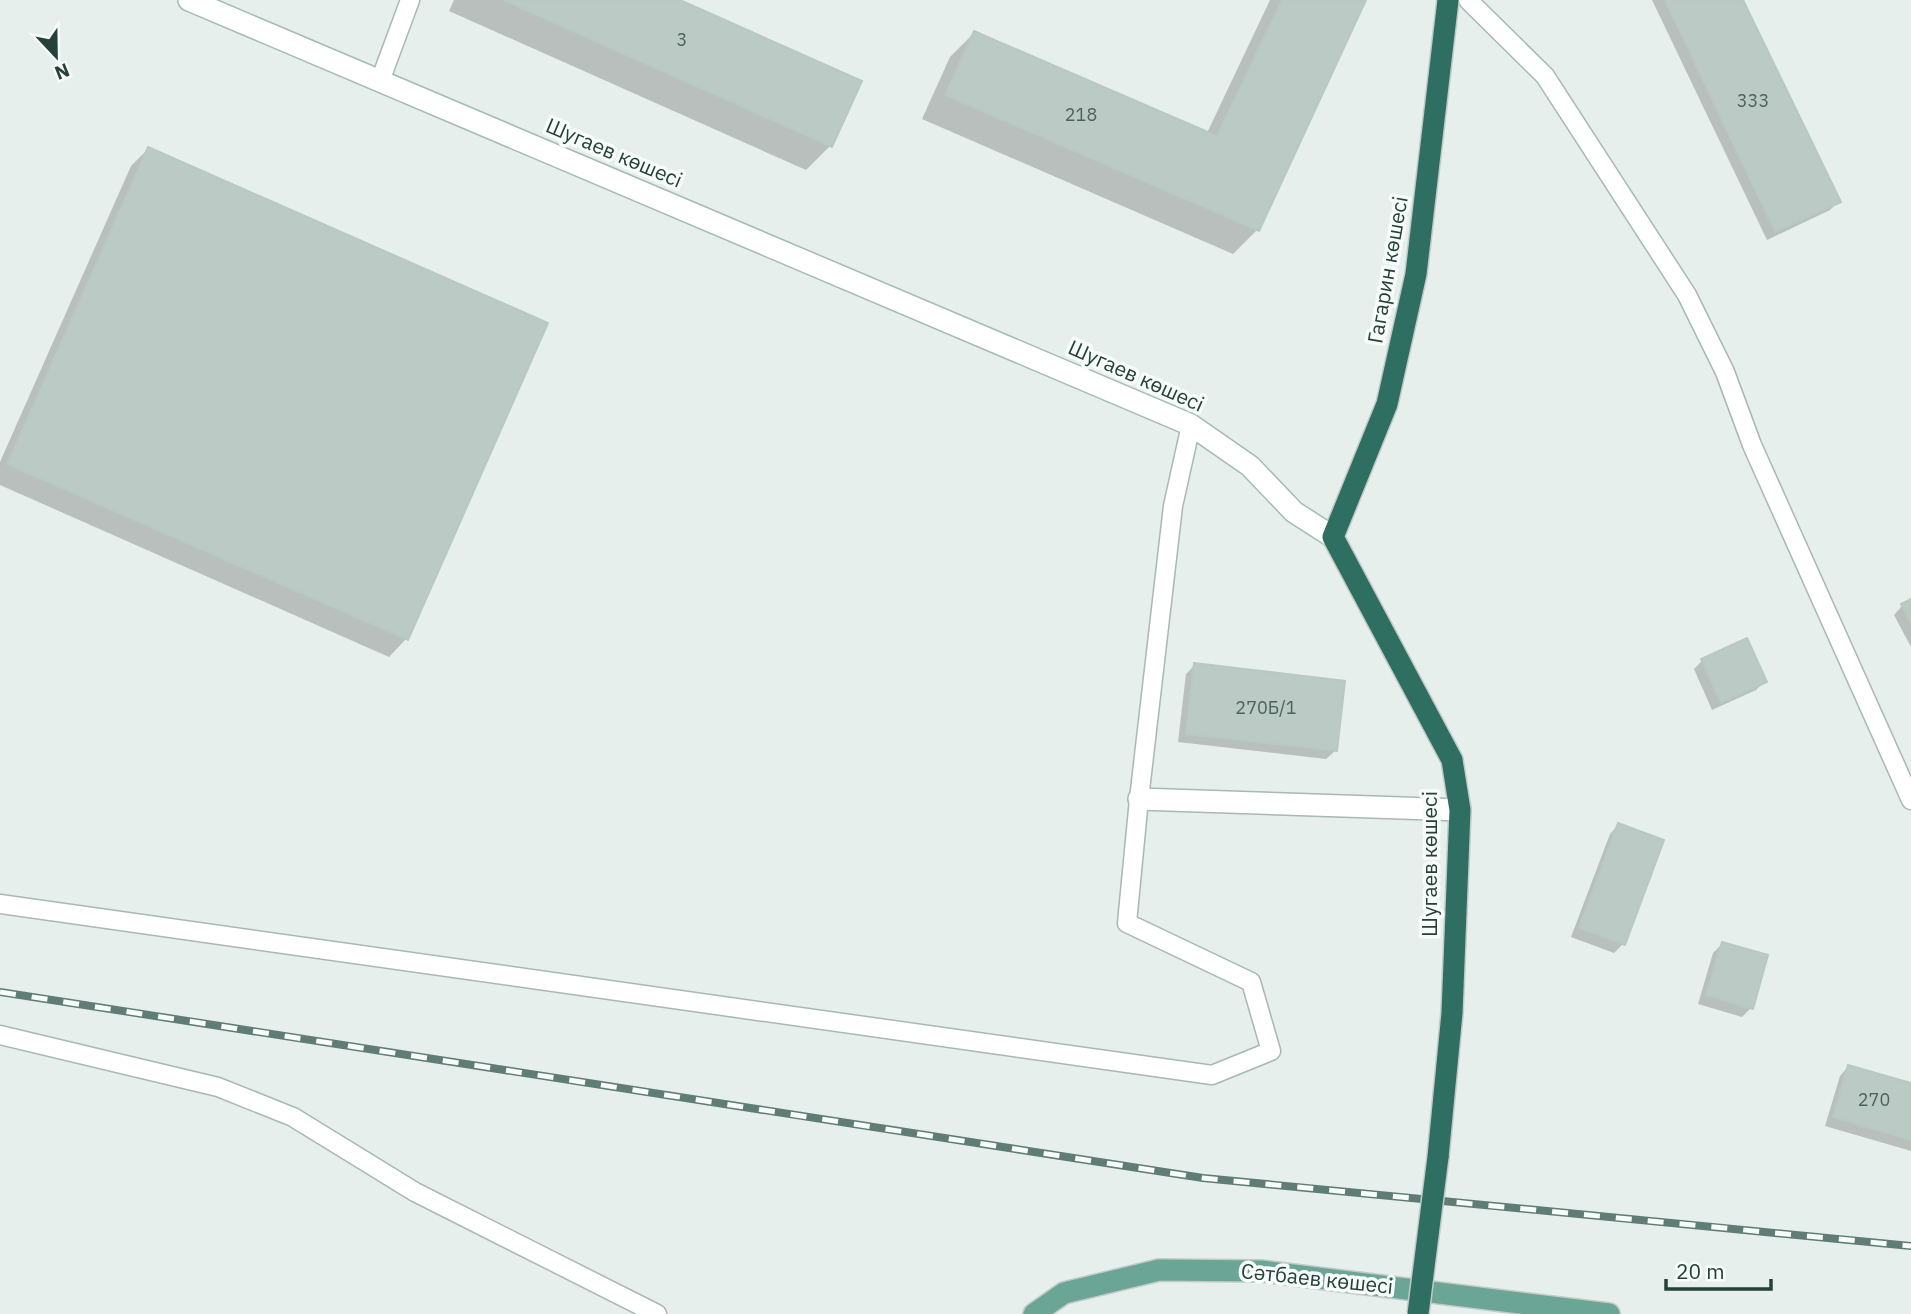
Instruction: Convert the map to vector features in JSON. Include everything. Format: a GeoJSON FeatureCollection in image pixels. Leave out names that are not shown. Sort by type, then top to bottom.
{"type":"FeatureCollection","features":[{"type":"Feature","properties":{"kind":"highway","name":"Гагарин көшесі"},"geometry":{"type":"LineString","coordinates":[[1333,537],[1387,404],[1410,300],[1418,260],[1448,0]]}},
{"type":"Feature","properties":{"kind":"highway","name":"Шугаев көшесі"},"geometry":{"type":"LineString","coordinates":[[1333,537],[1452,760],[1460,810],[1452,1013],[1438,1157],[1418,1314]]}},
{"type":"Feature","properties":{"kind":"main road","name":"Шугаев көшесі"},"geometry":{"type":"LineString","coordinates":[[189,0],[1191,425],[1250,466],[1294,512],[1333,537]]}},
{"type":"Feature","properties":{"kind":"main road"},"geometry":{"type":"LineString","coordinates":[[1139,799],[1460,810]]}},
{"type":"Feature","properties":{"kind":"main road","name":"Сәтбаев көшесі"},"geometry":{"type":"LineString","coordinates":[[1034,1314],[1064,1293],[1159,1270],[1261,1270],[1609,1314]]}},
{"type":"Feature","properties":{"kind":"lane"},"geometry":{"type":"LineString","coordinates":[[380,81],[410,0]]}},
{"type":"Feature","properties":{"kind":"lane"},"geometry":{"type":"LineString","coordinates":[[1468,0],[1545,76],[1687,295],[1725,372],[1752,445],[1911,800]]}},
{"type":"Feature","properties":{"kind":"lane"},"geometry":{"type":"LineString","coordinates":[[0,904],[1212,1075],[1272,1051],[1251,982],[1127,923],[1172,506],[1191,425]]}},
{"type":"Feature","properties":{"kind":"lane"},"geometry":{"type":"LineString","coordinates":[[0,1035],[218,1087],[293,1117],[415,1192],[657,1314]]}},
{"type":"Feature","properties":{"kind":"building"},"geometry":{"type":"Polygon","coordinates":[[[503,0],[680,0],[862,81],[832,147],[503,0]]]}},
{"type":"Feature","properties":{"kind":"building"},"geometry":{"type":"Polygon","coordinates":[[[1282,0],[1366,0],[1259,231],[945,95],[974,31],[1217,136],[1282,0]]]}},
{"type":"Feature","properties":{"kind":"building"},"geometry":{"type":"Polygon","coordinates":[[[1665,0],[1743,0],[1841,202],[1775,232],[1665,0]]]}},
{"type":"Feature","properties":{"kind":"building"},"geometry":{"type":"Polygon","coordinates":[[[148,147],[548,323],[408,640],[7,464],[148,147]]]}},
{"type":"Feature","properties":{"kind":"building"},"geometry":{"type":"Polygon","coordinates":[[[1911,599],[1911,623],[1901,604],[1911,599]]]}},
{"type":"Feature","properties":{"kind":"building"},"geometry":{"type":"Polygon","coordinates":[[[1747,638],[1767,682],[1721,703],[1701,659],[1747,638]]]}},
{"type":"Feature","properties":{"kind":"building"},"geometry":{"type":"Polygon","coordinates":[[[1194,663],[1345,681],[1337,751],[1186,734],[1194,663]]]}},
{"type":"Feature","properties":{"kind":"building"},"geometry":{"type":"Polygon","coordinates":[[[1618,823],[1664,840],[1625,945],[1579,928],[1618,823]]]}},
{"type":"Feature","properties":{"kind":"building"},"geometry":{"type":"Polygon","coordinates":[[[1722,942],[1768,955],[1753,1009],[1706,995],[1722,942]]]}},
{"type":"Feature","properties":{"kind":"building"},"geometry":{"type":"Polygon","coordinates":[[[1848,1065],[1911,1083],[1911,1140],[1833,1117],[1848,1065]]]}},
{"type":"Feature","properties":{"kind":"railway"},"geometry":{"type":"LineString","coordinates":[[0,992],[1203,1178],[1911,1246]]}}]}
